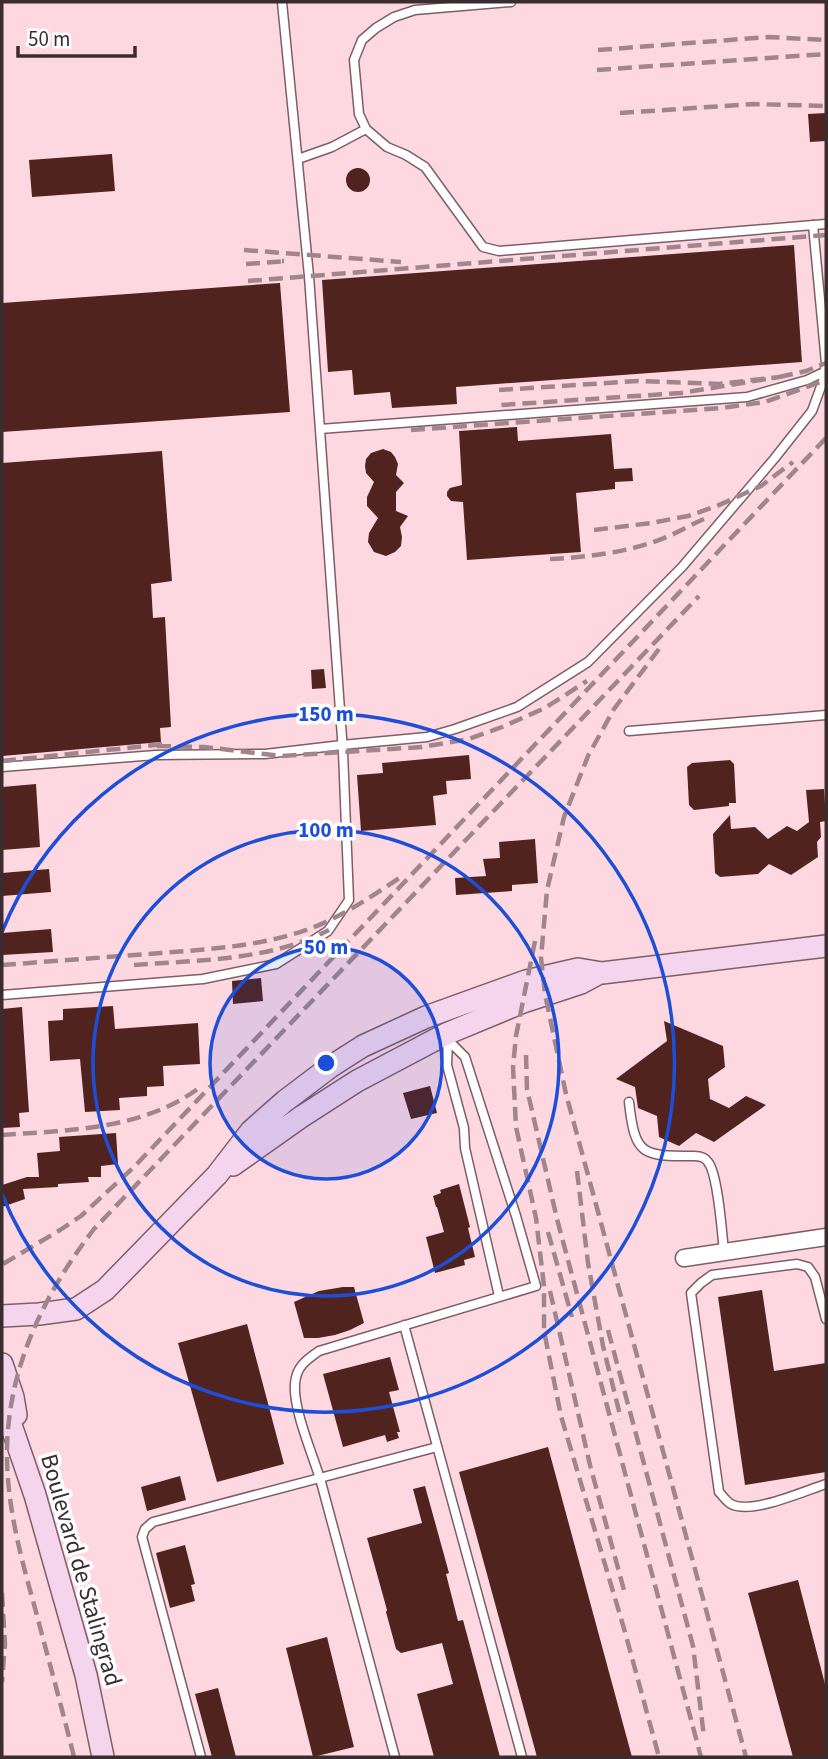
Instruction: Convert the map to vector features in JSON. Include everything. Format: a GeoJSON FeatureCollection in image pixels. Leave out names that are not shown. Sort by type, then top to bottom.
{"type":"FeatureCollection","features":[{"type":"Feature","properties":{"kind":"main road"},"geometry":{"type":"LineString","coordinates":[[2,1317],[76,1309],[105,1290],[218,1175],[251,1131],[285,1101],[363,1046],[437,1013],[543,976],[578,969],[602,973],[826,946]]}},
{"type":"Feature","properties":{"kind":"main road"},"geometry":{"type":"LineString","coordinates":[[218,1175],[357,1081],[523,1002],[602,973]]}},
{"type":"Feature","properties":{"kind":"main road"},"geometry":{"type":"LineString","coordinates":[[437,1013],[447,1038]]}},
{"type":"Feature","properties":{"kind":"main road"},"geometry":{"type":"LineString","coordinates":[[2,1364],[16,1412],[16,1441]]}},
{"type":"Feature","properties":{"kind":"main road","name":"Boulevard de Stalingrad"},"geometry":{"type":"LineString","coordinates":[[2,1399],[34,1495],[86,1675],[103,1757]]}},
{"type":"Feature","properties":{"kind":"main road"},"geometry":{"type":"LineString","coordinates":[[2,1424],[16,1441]]}},
{"type":"Feature","properties":{"kind":"street"},"geometry":{"type":"LineString","coordinates":[[684,1258],[826,1237]]}},
{"type":"Feature","properties":{"kind":"lane"},"geometry":{"type":"LineString","coordinates":[[2,995],[203,979],[276,964],[328,930],[349,900],[342,745],[309,276],[282,2]]}},
{"type":"Feature","properties":{"kind":"lane"},"geometry":{"type":"LineString","coordinates":[[511,2],[415,10],[394,17],[362,40],[354,60],[359,114],[366,129],[387,147],[425,167],[483,247],[499,251],[826,224]]}},
{"type":"Feature","properties":{"kind":"lane"},"geometry":{"type":"LineString","coordinates":[[298,159],[332,148],[366,129]]}},
{"type":"Feature","properties":{"kind":"lane"},"geometry":{"type":"LineString","coordinates":[[2,767],[156,755],[265,754],[427,737],[517,707],[588,662],[682,567],[812,411],[823,382],[826,363],[813,225]]}},
{"type":"Feature","properties":{"kind":"lane"},"geometry":{"type":"LineString","coordinates":[[320,429],[747,397],[807,380],[825,372]]}},
{"type":"Feature","properties":{"kind":"lane"},"geometry":{"type":"LineString","coordinates":[[629,731],[826,715]]}},
{"type":"Feature","properties":{"kind":"lane"},"geometry":{"type":"LineString","coordinates":[[395,1757],[320,1478],[297,1406],[295,1384],[298,1368],[319,1351],[536,1286],[465,1057],[447,1038]]}},
{"type":"Feature","properties":{"kind":"lane"},"geometry":{"type":"LineString","coordinates":[[447,1038],[447,1065],[464,1128],[466,1148],[499,1296]]}},
{"type":"Feature","properties":{"kind":"lane"},"geometry":{"type":"LineString","coordinates":[[629,1102],[632,1129],[645,1150],[661,1156],[701,1156],[708,1161],[714,1177],[724,1252]]}},
{"type":"Feature","properties":{"kind":"lane"},"geometry":{"type":"LineString","coordinates":[[826,1319],[815,1277],[808,1267],[797,1264],[712,1275],[691,1293],[719,1492],[728,1503],[738,1507],[755,1507],[826,1484]]}},
{"type":"Feature","properties":{"kind":"lane"},"geometry":{"type":"LineString","coordinates":[[404,1325],[522,1757]]}},
{"type":"Feature","properties":{"kind":"lane"},"geometry":{"type":"LineString","coordinates":[[201,1757],[142,1537],[145,1529],[153,1522],[437,1447]]}},
{"type":"Feature","properties":{"kind":"building"},"geometry":{"type":"Polygon","coordinates":[[[826,113],[826,141],[810,142],[808,114],[826,113]]]}},
{"type":"Feature","properties":{"kind":"building"},"geometry":{"type":"Polygon","coordinates":[[[112,154],[115,191],[32,197],[29,160],[112,154]]]}},
{"type":"Feature","properties":{"kind":"building"},"geometry":{"type":"Polygon","coordinates":[[[358,168],[367,171],[370,180],[367,189],[358,192],[349,189],[346,180],[349,171],[358,168]]]}},
{"type":"Feature","properties":{"kind":"building"},"geometry":{"type":"Polygon","coordinates":[[[794,245],[802,362],[456,387],[457,404],[392,408],[390,392],[354,395],[352,370],[328,372],[322,280],[794,245]]]}},
{"type":"Feature","properties":{"kind":"building"},"geometry":{"type":"Polygon","coordinates":[[[280,283],[290,412],[2,432],[2,303],[280,283]]]}},
{"type":"Feature","properties":{"kind":"building"},"geometry":{"type":"Polygon","coordinates":[[[517,427],[518,441],[611,434],[614,469],[632,468],[633,481],[615,482],[615,489],[576,493],[581,552],[467,560],[463,502],[451,501],[447,496],[450,488],[462,485],[459,431],[517,427]]]}},
{"type":"Feature","properties":{"kind":"building"},"geometry":{"type":"Polygon","coordinates":[[[383,449],[395,457],[398,464],[396,475],[404,483],[396,492],[396,511],[408,516],[400,527],[401,546],[386,556],[374,552],[368,542],[369,533],[378,518],[367,506],[367,497],[374,482],[366,473],[365,466],[371,453],[383,449]]]}},
{"type":"Feature","properties":{"kind":"building"},"geometry":{"type":"Polygon","coordinates":[[[162,451],[172,581],[151,584],[153,618],[165,617],[171,727],[160,728],[161,742],[2,756],[2,463],[162,451]]]}},
{"type":"Feature","properties":{"kind":"building"},"geometry":{"type":"Polygon","coordinates":[[[324,669],[326,688],[312,689],[311,670],[324,669]]]}},
{"type":"Feature","properties":{"kind":"building"},"geometry":{"type":"Polygon","coordinates":[[[469,755],[471,779],[446,781],[447,794],[433,796],[436,825],[361,831],[357,775],[383,773],[382,763],[469,755]]]}},
{"type":"Feature","properties":{"kind":"building"},"geometry":{"type":"Polygon","coordinates":[[[730,760],[734,764],[736,803],[694,810],[689,805],[687,767],[692,763],[730,760]]]}},
{"type":"Feature","properties":{"kind":"building"},"geometry":{"type":"Polygon","coordinates":[[[36,784],[40,847],[2,850],[2,787],[36,784]]]}},
{"type":"Feature","properties":{"kind":"building"},"geometry":{"type":"Polygon","coordinates":[[[824,789],[826,821],[820,822],[818,857],[791,875],[769,864],[758,874],[720,877],[715,873],[713,834],[730,815],[731,829],[755,827],[768,839],[787,826],[797,831],[809,822],[806,790],[824,789]]]}},
{"type":"Feature","properties":{"kind":"building"},"geometry":{"type":"Polygon","coordinates":[[[535,839],[538,883],[512,885],[512,891],[456,895],[455,878],[486,876],[483,859],[500,858],[499,842],[535,839]]]}},
{"type":"Feature","properties":{"kind":"building"},"geometry":{"type":"Polygon","coordinates":[[[49,869],[51,892],[2,896],[2,873],[49,869]]]}},
{"type":"Feature","properties":{"kind":"building"},"geometry":{"type":"Polygon","coordinates":[[[51,929],[53,952],[2,955],[2,933],[51,929]]]}},
{"type":"Feature","properties":{"kind":"building"},"geometry":{"type":"Polygon","coordinates":[[[261,978],[263,1001],[233,1004],[232,981],[261,978]]]}},
{"type":"Feature","properties":{"kind":"building"},"geometry":{"type":"Polygon","coordinates":[[[113,1006],[115,1029],[198,1023],[200,1064],[163,1066],[164,1086],[147,1087],[147,1096],[119,1098],[120,1110],[85,1112],[80,1059],[50,1061],[48,1021],[63,1020],[63,1009],[113,1006]]]}},
{"type":"Feature","properties":{"kind":"building"},"geometry":{"type":"Polygon","coordinates":[[[22,1007],[29,1112],[19,1113],[20,1127],[2,1128],[2,1009],[22,1007]]]}},
{"type":"Feature","properties":{"kind":"building"},"geometry":{"type":"Polygon","coordinates":[[[664,1021],[723,1046],[725,1067],[708,1079],[710,1099],[729,1108],[746,1096],[766,1105],[714,1142],[696,1133],[679,1146],[659,1137],[657,1116],[638,1108],[635,1087],[616,1079],[667,1041],[664,1021]]]}},
{"type":"Feature","properties":{"kind":"building"},"geometry":{"type":"Polygon","coordinates":[[[430,1086],[437,1113],[411,1119],[403,1093],[430,1086]]]}},
{"type":"Feature","properties":{"kind":"building"},"geometry":{"type":"Polygon","coordinates":[[[116,1133],[118,1164],[101,1166],[101,1177],[88,1177],[89,1182],[58,1184],[58,1187],[23,1189],[25,1199],[2,1207],[2,1185],[27,1177],[39,1177],[37,1153],[60,1151],[59,1137],[116,1133]]]}},
{"type":"Feature","properties":{"kind":"building"},"geometry":{"type":"Polygon","coordinates":[[[459,1184],[475,1257],[464,1260],[465,1265],[435,1273],[426,1237],[444,1232],[433,1196],[441,1193],[440,1190],[459,1184]]]}},
{"type":"Feature","properties":{"kind":"building"},"geometry":{"type":"Polygon","coordinates":[[[354,1287],[364,1323],[335,1335],[304,1338],[294,1302],[319,1291],[354,1287]]]}},
{"type":"Feature","properties":{"kind":"building"},"geometry":{"type":"Polygon","coordinates":[[[762,1290],[774,1371],[826,1363],[826,1472],[745,1485],[718,1297],[762,1290]]]}},
{"type":"Feature","properties":{"kind":"building"},"geometry":{"type":"Polygon","coordinates":[[[247,1324],[284,1464],[217,1482],[178,1343],[247,1324]]]}},
{"type":"Feature","properties":{"kind":"building"},"geometry":{"type":"Polygon","coordinates":[[[390,1357],[399,1390],[389,1392],[400,1432],[397,1432],[399,1438],[387,1442],[385,1435],[343,1447],[323,1374],[390,1357]]]}},
{"type":"Feature","properties":{"kind":"building"},"geometry":{"type":"Polygon","coordinates":[[[548,1447],[632,1757],[537,1757],[459,1472],[548,1447]]]}},
{"type":"Feature","properties":{"kind":"building"},"geometry":{"type":"Polygon","coordinates":[[[180,1476],[186,1500],[147,1511],[141,1487],[180,1476]]]}},
{"type":"Feature","properties":{"kind":"building"},"geometry":{"type":"Polygon","coordinates":[[[425,1486],[449,1573],[446,1574],[458,1621],[463,1620],[500,1757],[434,1757],[417,1694],[453,1684],[442,1643],[401,1653],[396,1649],[367,1538],[422,1523],[413,1489],[425,1486]]]}},
{"type":"Feature","properties":{"kind":"building"},"geometry":{"type":"Polygon","coordinates":[[[185,1545],[195,1584],[191,1585],[195,1601],[170,1608],[156,1553],[185,1545]]]}},
{"type":"Feature","properties":{"kind":"building"},"geometry":{"type":"Polygon","coordinates":[[[798,1580],[826,1688],[826,1757],[793,1757],[748,1593],[798,1580]]]}},
{"type":"Feature","properties":{"kind":"building"},"geometry":{"type":"Polygon","coordinates":[[[327,1637],[354,1747],[313,1757],[286,1648],[327,1637]]]}},
{"type":"Feature","properties":{"kind":"building"},"geometry":{"type":"Polygon","coordinates":[[[218,1688],[236,1757],[212,1757],[195,1694],[218,1688]]]}},
{"type":"Feature","properties":{"kind":"railway"},"geometry":{"type":"LineString","coordinates":[[598,50],[768,37],[826,40]]}},
{"type":"Feature","properties":{"kind":"railway"},"geometry":{"type":"LineString","coordinates":[[597,70],[826,54]]}},
{"type":"Feature","properties":{"kind":"railway"},"geometry":{"type":"LineString","coordinates":[[620,113],[753,104],[826,106]]}},
{"type":"Feature","properties":{"kind":"railway"},"geometry":{"type":"LineString","coordinates":[[248,281],[826,235]]}},
{"type":"Feature","properties":{"kind":"railway"},"geometry":{"type":"LineString","coordinates":[[244,250],[401,262]]}},
{"type":"Feature","properties":{"kind":"railway"},"geometry":{"type":"LineString","coordinates":[[246,264],[286,261],[282,261]]}},
{"type":"Feature","properties":{"kind":"railway"},"geometry":{"type":"LineString","coordinates":[[779,377],[826,363]]}},
{"type":"Feature","properties":{"kind":"railway"},"geometry":{"type":"LineString","coordinates":[[499,390],[638,381],[719,384],[779,377],[681,393],[501,405]]}},
{"type":"Feature","properties":{"kind":"railway"},"geometry":{"type":"LineString","coordinates":[[411,430],[721,408],[765,402],[826,380]]}},
{"type":"Feature","properties":{"kind":"railway"},"geometry":{"type":"LineString","coordinates":[[3,1264],[81,1216],[134,1167],[826,438]]}},
{"type":"Feature","properties":{"kind":"railway"},"geometry":{"type":"LineString","coordinates":[[594,530],[688,516],[761,486],[793,462]]}},
{"type":"Feature","properties":{"kind":"railway"},"geometry":{"type":"LineString","coordinates":[[550,559],[626,550],[669,536],[704,519]]}},
{"type":"Feature","properties":{"kind":"railway"},"geometry":{"type":"LineString","coordinates":[[74,1757],[17,1539],[7,1468],[13,1394],[28,1343],[50,1295],[94,1229],[699,596]]}},
{"type":"Feature","properties":{"kind":"railway"},"geometry":{"type":"LineString","coordinates":[[659,649],[614,709],[588,756],[564,817],[547,890],[541,958],[545,994],[566,1094],[746,1757]]}},
{"type":"Feature","properties":{"kind":"railway"},"geometry":{"type":"LineString","coordinates":[[157,746],[204,747],[281,756],[422,747],[469,739],[502,727],[545,708],[587,681]]}},
{"type":"Feature","properties":{"kind":"railway"},"geometry":{"type":"LineString","coordinates":[[2,761],[165,744]]}},
{"type":"Feature","properties":{"kind":"railway"},"geometry":{"type":"LineString","coordinates":[[2,965],[199,950],[273,939],[309,929],[333,918],[401,877]]}},
{"type":"Feature","properties":{"kind":"railway"},"geometry":{"type":"LineString","coordinates":[[134,965],[208,960],[258,953],[282,948],[329,930]]}},
{"type":"Feature","properties":{"kind":"railway"},"geometry":{"type":"LineString","coordinates":[[535,941],[516,1036],[513,1067],[516,1127],[536,1218],[544,1286],[544,1331],[561,1416],[659,1757]]}},
{"type":"Feature","properties":{"kind":"railway"},"geometry":{"type":"LineString","coordinates":[[526,1055],[527,1089],[557,1219],[701,1757]]}},
{"type":"Feature","properties":{"kind":"railway"},"geometry":{"type":"LineString","coordinates":[[2,1135],[79,1129],[130,1120],[177,1102],[199,1088]]}},
{"type":"Feature","properties":{"kind":"railway"},"geometry":{"type":"LineString","coordinates":[[577,1171],[588,1263],[603,1346],[621,1419]]}},
{"type":"Feature","properties":{"kind":"railway"},"geometry":{"type":"LineString","coordinates":[[548,1232],[572,1317]]}},
{"type":"Feature","properties":{"kind":"railway"},"geometry":{"type":"LineString","coordinates":[[550,1291],[590,1465],[625,1594]]}},
{"type":"Feature","properties":{"kind":"railway"},"geometry":{"type":"LineString","coordinates":[[608,1330],[693,1646],[704,1737]]}},
{"type":"Feature","properties":{"kind":"railway"},"geometry":{"type":"LineString","coordinates":[[2,1593],[5,1644],[2,1682]]}}]}
